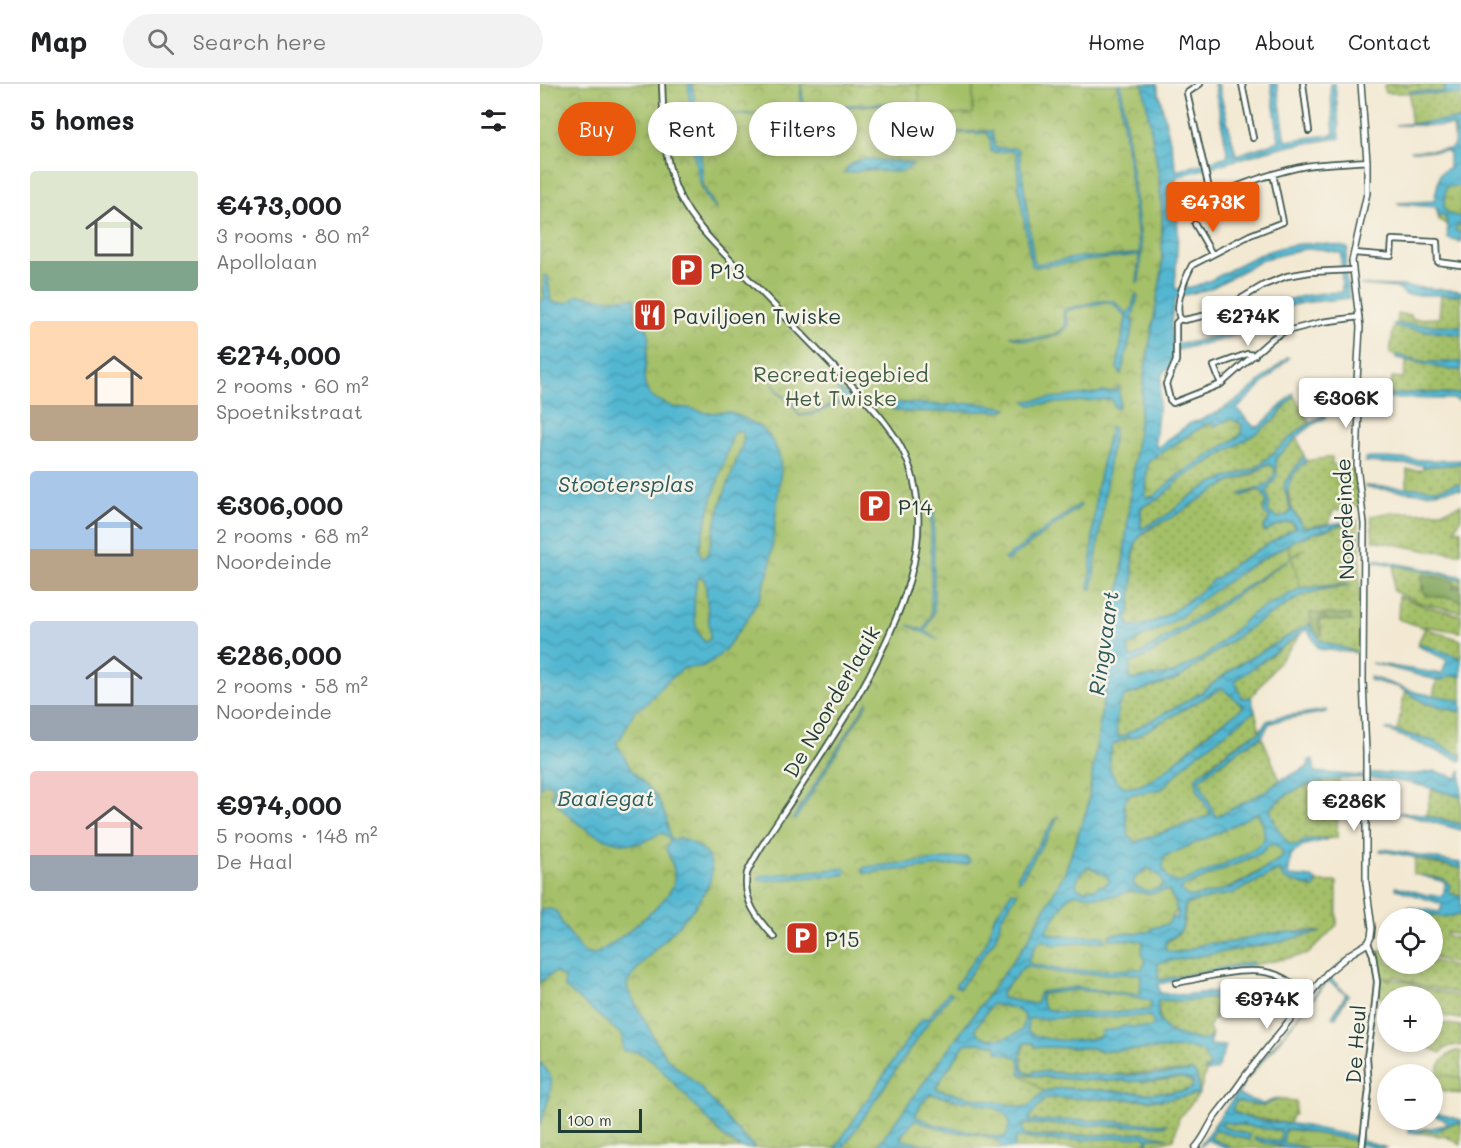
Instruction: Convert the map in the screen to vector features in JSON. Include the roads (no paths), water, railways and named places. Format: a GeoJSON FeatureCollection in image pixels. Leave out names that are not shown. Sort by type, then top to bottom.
{"type":"FeatureCollection","features":[{"type":"Feature","properties":{"kind":"street","name":"De Noorderlaaik"},"geometry":{"type":"LineString","coordinates":[[662,84],[663,129],[667,159],[674,182],[686,207],[713,242],[890,429],[906,459],[917,497],[917,548],[910,580],[894,624],[871,672],[747,873],[745,884],[747,900],[755,916],[774,937]]}},
{"type":"Feature","properties":{"kind":"street"},"geometry":{"type":"LineString","coordinates":[[1200,84],[1187,93],[1211,197],[1273,174],[1308,166],[1367,161]]}},
{"type":"Feature","properties":{"kind":"street"},"geometry":{"type":"LineString","coordinates":[[1242,84],[1253,138]]}},
{"type":"Feature","properties":{"kind":"street"},"geometry":{"type":"LineString","coordinates":[[1303,84],[1309,131]]}},
{"type":"Feature","properties":{"kind":"street","name":"Noordeinde"},"geometry":{"type":"LineString","coordinates":[[1361,84],[1367,193],[1350,270],[1359,317],[1357,466],[1364,524],[1363,681],[1366,883],[1372,927],[1368,943]]}},
{"type":"Feature","properties":{"kind":"street"},"geometry":{"type":"LineString","coordinates":[[1180,319],[1178,315],[1180,298],[1192,265],[1250,235],[1283,222],[1273,174]]}},
{"type":"Feature","properties":{"kind":"street"},"geometry":{"type":"LineString","coordinates":[[1195,224],[1212,254]]}},
{"type":"Feature","properties":{"kind":"street"},"geometry":{"type":"LineString","coordinates":[[1354,253],[1391,256],[1392,240],[1437,242],[1437,262],[1461,265]]}},
{"type":"Feature","properties":{"kind":"street"},"geometry":{"type":"LineString","coordinates":[[1180,319],[1217,313],[1264,285],[1287,276],[1350,270]]}},
{"type":"Feature","properties":{"kind":"street"},"geometry":{"type":"LineString","coordinates":[[1180,319],[1176,323],[1175,367],[1166,384],[1173,403],[1221,384],[1273,338],[1283,332],[1322,322],[1359,317]]}},
{"type":"Feature","properties":{"kind":"street"},"geometry":{"type":"LineString","coordinates":[[1221,384],[1214,366],[1247,354],[1255,355]]}},
{"type":"Feature","properties":{"kind":"street"},"geometry":{"type":"LineString","coordinates":[[1195,1148],[1245,1076],[1309,996],[1338,962],[1368,943]]}},
{"type":"Feature","properties":{"kind":"street","name":"De Heul"},"geometry":{"type":"LineString","coordinates":[[1362,1147],[1369,1089],[1366,1057],[1377,982],[1373,955],[1368,943]]}},
{"type":"Feature","properties":{"kind":"street"},"geometry":{"type":"LineString","coordinates":[[1176,983],[1257,970],[1289,980],[1309,996]]}},
{"type":"Feature","properties":{"kind":"water"},"geometry":{"type":"Polygon","coordinates":[[[688,84],[692,84],[695,102],[690,102],[688,84]]]}},
{"type":"Feature","properties":{"kind":"water"},"geometry":{"type":"Polygon","coordinates":[[[801,84],[803,102],[800,102],[801,84]]]}},
{"type":"Feature","properties":{"kind":"water"},"geometry":{"type":"Polygon","coordinates":[[[1118,84],[1121,84],[1142,249],[1139,282],[1137,283],[1139,255],[1034,267],[1031,264],[1019,189],[1016,153],[1011,151],[994,153],[991,151],[990,138],[987,133],[977,135],[956,132],[992,131],[995,148],[1019,150],[1036,264],[1081,257],[1140,253],[1118,84]]]}},
{"type":"Feature","properties":{"kind":"water"},"geometry":{"type":"Polygon","coordinates":[[[1143,84],[1157,84],[1177,171],[1228,156],[1214,84],[1218,84],[1236,155],[1279,141],[1271,84],[1277,84],[1286,141],[1334,134],[1330,84],[1335,84],[1340,138],[1281,147],[1176,177],[1178,231],[1175,289],[1202,284],[1269,251],[1308,243],[1321,243],[1348,248],[1345,267],[1349,298],[1302,303],[1283,308],[1235,335],[1173,351],[1171,365],[1162,374],[1155,442],[1157,448],[1189,424],[1215,414],[1243,396],[1288,357],[1237,409],[1254,427],[1260,426],[1294,393],[1294,396],[1276,418],[1257,433],[1180,479],[1159,499],[1141,507],[1141,529],[1169,514],[1189,497],[1212,483],[1256,468],[1299,430],[1326,413],[1325,418],[1305,431],[1276,458],[1277,476],[1267,491],[1270,503],[1268,512],[1278,518],[1291,511],[1284,487],[1285,482],[1304,456],[1306,461],[1292,478],[1288,493],[1292,509],[1304,528],[1357,520],[1299,538],[1247,568],[1198,602],[1181,617],[1140,638],[1128,648],[1130,657],[1135,657],[1297,554],[1154,652],[1130,664],[1130,680],[1174,673],[1205,656],[1253,613],[1301,588],[1353,585],[1303,595],[1255,624],[1179,678],[1125,696],[1118,707],[1116,728],[1119,738],[1196,696],[1238,665],[1309,624],[1321,641],[1359,653],[1319,649],[1307,629],[1235,681],[1242,698],[1251,697],[1255,711],[1190,760],[1162,789],[1129,795],[1124,803],[1129,837],[1136,842],[1211,815],[1199,791],[1196,777],[1230,750],[1259,733],[1267,721],[1278,717],[1326,710],[1326,712],[1269,724],[1262,737],[1244,746],[1199,780],[1216,817],[1268,790],[1280,780],[1308,767],[1309,760],[1313,759],[1315,772],[1361,776],[1372,773],[1418,774],[1435,771],[1457,778],[1461,770],[1461,797],[1408,783],[1366,778],[1345,779],[1324,781],[1304,787],[1287,795],[1270,809],[1277,828],[1289,844],[1298,845],[1304,840],[1325,838],[1326,840],[1305,845],[1291,855],[1288,876],[1312,878],[1317,882],[1315,888],[1283,879],[1279,870],[1234,893],[1189,903],[1184,908],[1182,929],[1166,941],[1165,949],[1180,952],[1204,944],[1233,942],[1269,933],[1321,932],[1270,944],[1158,963],[1160,980],[1252,962],[1254,965],[1158,984],[1160,993],[1184,995],[1254,987],[1259,997],[1271,998],[1270,1000],[1258,999],[1253,990],[1219,994],[1215,1021],[1217,998],[1158,1000],[1158,1017],[1167,1031],[1197,1040],[1208,1040],[1212,1034],[1209,1045],[1226,1046],[1217,1070],[1206,1072],[1205,1069],[1210,1067],[1203,1052],[1191,1048],[1098,1051],[1092,1048],[1035,1047],[1033,1043],[1024,1043],[1021,1056],[1023,1071],[1032,1074],[1034,1071],[1133,1075],[1193,1071],[1197,1076],[1199,1094],[1163,1100],[1049,1098],[1045,1099],[1029,1118],[1030,1121],[1084,1120],[1167,1124],[1147,1126],[1027,1124],[1023,1126],[1024,1135],[1051,1137],[1144,1133],[1168,1138],[1149,1138],[1147,1148],[1145,1148],[1147,1139],[1145,1137],[1059,1141],[1016,1137],[1014,1148],[1001,1148],[999,1141],[981,1135],[948,1131],[915,1120],[900,1137],[906,1141],[945,1148],[923,1148],[901,1144],[895,1148],[876,1148],[1026,943],[1065,872],[1087,809],[1121,581],[1144,376],[1162,271],[1162,213],[1159,176],[1143,84]],[[1305,249],[1264,259],[1210,289],[1176,297],[1171,332],[1173,343],[1203,339],[1293,299],[1314,294],[1342,292],[1341,253],[1305,249]],[[1231,419],[1214,426],[1212,423],[1203,426],[1150,460],[1147,468],[1146,498],[1154,496],[1178,475],[1241,435],[1242,424],[1231,419]],[[1266,465],[1222,486],[1176,515],[1150,528],[1139,537],[1133,556],[1132,570],[1134,572],[1130,610],[1127,617],[1130,627],[1141,626],[1172,612],[1234,564],[1295,528],[1292,522],[1288,522],[1265,532],[1263,528],[1270,517],[1265,515],[1263,510],[1267,502],[1262,491],[1257,490],[1242,496],[1240,494],[1267,484],[1274,475],[1275,469],[1271,465],[1266,465]],[[1222,688],[1133,738],[1129,737],[1112,745],[1110,770],[1112,774],[1119,783],[1128,787],[1139,786],[1164,771],[1211,731],[1244,707],[1222,688]],[[1257,813],[1164,857],[1163,868],[1168,879],[1179,883],[1237,858],[1264,840],[1261,819],[1257,813]],[[1274,844],[1269,845],[1261,853],[1183,887],[1181,890],[1187,896],[1200,896],[1224,890],[1248,879],[1281,858],[1283,852],[1274,844]],[[1089,867],[1084,870],[1076,884],[1078,888],[1087,891],[1088,888],[1096,889],[1099,885],[1102,886],[1109,882],[1108,877],[1089,867]],[[1149,868],[1135,878],[1133,885],[1146,891],[1159,888],[1163,884],[1161,878],[1149,868]],[[1168,890],[1149,894],[1129,891],[1120,895],[1103,897],[1075,894],[1068,897],[1046,931],[1060,936],[1104,936],[1105,941],[1054,945],[1041,940],[1028,961],[1031,964],[1067,971],[1142,969],[1145,963],[1142,952],[1143,941],[1109,939],[1109,935],[1151,931],[1152,928],[1168,924],[1172,917],[1176,919],[1178,911],[1175,907],[1176,903],[1168,890]],[[1025,966],[1001,993],[1002,998],[1036,1004],[1040,992],[1076,987],[1140,995],[1141,975],[1066,974],[1025,966]],[[1077,990],[1042,994],[1041,999],[1046,1009],[1063,1013],[1150,1010],[1151,1002],[1127,996],[1077,990]],[[992,1004],[975,1029],[984,1037],[997,1039],[1017,1033],[1022,1030],[1025,1017],[1014,1009],[992,1004]],[[1150,1016],[1028,1019],[1027,1030],[1032,1034],[1051,1039],[1085,1040],[1101,1036],[1101,1031],[1118,1029],[1123,1026],[1149,1028],[1154,1025],[1150,1016]],[[973,1043],[965,1044],[936,1087],[938,1090],[1020,1107],[1029,1106],[1044,1091],[1062,1088],[1147,1093],[1184,1091],[1192,1088],[1193,1082],[1184,1078],[1152,1081],[1103,1081],[1020,1074],[1019,1058],[998,1052],[996,1045],[973,1043]],[[931,1094],[922,1103],[915,1116],[937,1125],[1005,1137],[1009,1120],[1005,1114],[992,1107],[969,1100],[965,1102],[931,1094]]]}},
{"type":"Feature","properties":{"kind":"water"},"geometry":{"type":"Polygon","coordinates":[[[1444,84],[1461,84],[1461,95],[1410,93],[1410,91],[1444,92],[1444,84]]]}},
{"type":"Feature","properties":{"kind":"water"},"geometry":{"type":"Polygon","coordinates":[[[1461,120],[1461,186],[1446,187],[1444,208],[1449,214],[1461,217],[1461,225],[1456,227],[1456,231],[1461,233],[1461,242],[1448,239],[1446,217],[1438,215],[1437,207],[1398,204],[1434,201],[1440,174],[1449,167],[1449,151],[1410,151],[1450,149],[1454,145],[1455,126],[1395,125],[1461,120]]]}},
{"type":"Feature","properties":{"kind":"water"},"geometry":{"type":"Polygon","coordinates":[[[695,156],[701,156],[703,186],[715,209],[701,185],[695,156]]]}},
{"type":"Feature","properties":{"kind":"water"},"geometry":{"type":"Polygon","coordinates":[[[866,159],[913,164],[904,171],[898,172],[865,170],[845,173],[853,163],[866,159]]]}},
{"type":"Feature","properties":{"kind":"water","name":"Stootersplas"},"geometry":{"type":"Polygon","coordinates":[[[544,275],[548,276],[551,302],[568,303],[578,295],[607,299],[635,298],[635,319],[647,327],[649,335],[644,381],[651,397],[673,407],[707,413],[729,412],[744,418],[762,428],[779,454],[781,469],[770,567],[761,595],[749,617],[724,651],[710,663],[701,667],[684,668],[665,683],[647,703],[634,712],[621,738],[616,742],[631,769],[657,797],[666,817],[670,837],[674,840],[681,838],[704,852],[712,869],[707,888],[675,929],[638,968],[627,985],[628,990],[667,1058],[699,1086],[755,1148],[741,1148],[725,1138],[652,1060],[638,1052],[623,1051],[622,1035],[564,987],[564,978],[555,972],[540,982],[540,910],[556,911],[563,925],[584,953],[594,955],[613,943],[661,903],[673,885],[674,875],[666,849],[670,840],[666,835],[661,833],[643,842],[627,844],[615,842],[590,831],[567,814],[551,795],[555,791],[549,784],[545,783],[540,789],[540,300],[544,300],[544,275]],[[736,431],[733,434],[711,503],[699,550],[702,557],[708,554],[720,506],[743,442],[743,432],[736,431]],[[700,577],[697,580],[694,612],[697,629],[705,642],[710,639],[710,635],[705,580],[700,577]]]}},
{"type":"Feature","properties":{"kind":"water"},"geometry":{"type":"Polygon","coordinates":[[[1360,285],[1461,291],[1461,295],[1406,295],[1397,288],[1360,285]]]}},
{"type":"Feature","properties":{"kind":"water"},"geometry":{"type":"Polygon","coordinates":[[[1135,295],[1138,296],[1132,319],[1134,322],[1121,375],[1117,368],[1127,319],[1114,304],[1103,303],[1068,310],[1065,314],[1069,325],[1050,338],[1025,340],[1010,335],[1024,338],[1048,337],[1066,325],[1063,314],[1065,309],[1099,301],[1114,301],[1127,314],[1132,308],[1135,295]]]}},
{"type":"Feature","properties":{"kind":"water"},"geometry":{"type":"Polygon","coordinates":[[[1393,324],[1461,326],[1461,335],[1395,327],[1393,324]]]}},
{"type":"Feature","properties":{"kind":"water"},"geometry":{"type":"Polygon","coordinates":[[[1396,355],[1427,362],[1461,362],[1461,370],[1451,370],[1396,358],[1396,355]]]}},
{"type":"Feature","properties":{"kind":"water"},"geometry":{"type":"Polygon","coordinates":[[[772,382],[779,392],[793,403],[799,415],[812,413],[845,399],[831,382],[852,399],[810,415],[799,416],[791,403],[779,394],[772,382]]]}},
{"type":"Feature","properties":{"kind":"water"},"geometry":{"type":"Polygon","coordinates":[[[1119,387],[1118,408],[1115,408],[1111,399],[1030,405],[1025,401],[1114,391],[1119,387]]]}},
{"type":"Feature","properties":{"kind":"water"},"geometry":{"type":"Polygon","coordinates":[[[1422,392],[1461,394],[1461,402],[1454,399],[1389,398],[1388,395],[1422,392]]]}},
{"type":"Feature","properties":{"kind":"water"},"geometry":{"type":"Polygon","coordinates":[[[891,402],[942,405],[977,403],[1008,408],[1003,411],[903,412],[892,409],[891,402]]]}},
{"type":"Feature","properties":{"kind":"water"},"geometry":{"type":"Polygon","coordinates":[[[1110,427],[1114,428],[1092,589],[1089,589],[1096,492],[1110,427]]]}},
{"type":"Feature","properties":{"kind":"water"},"geometry":{"type":"Polygon","coordinates":[[[1365,458],[1461,460],[1461,464],[1423,467],[1423,465],[1365,462],[1365,458]]]}},
{"type":"Feature","properties":{"kind":"water"},"geometry":{"type":"Polygon","coordinates":[[[1456,484],[1461,485],[1461,491],[1455,489],[1415,493],[1366,488],[1365,486],[1438,489],[1456,484]]]}},
{"type":"Feature","properties":{"kind":"water"},"geometry":{"type":"Polygon","coordinates":[[[1080,504],[1081,506],[1007,561],[1004,559],[1080,504]]]}},
{"type":"Feature","properties":{"kind":"water"},"geometry":{"type":"Polygon","coordinates":[[[934,511],[934,612],[926,631],[939,640],[908,625],[924,630],[931,615],[931,512],[934,511]]]}},
{"type":"Feature","properties":{"kind":"water"},"geometry":{"type":"Polygon","coordinates":[[[1369,558],[1461,576],[1461,579],[1369,560],[1369,558]]]}},
{"type":"Feature","properties":{"kind":"water"},"geometry":{"type":"Polygon","coordinates":[[[1418,643],[1461,658],[1461,676],[1449,676],[1443,680],[1437,680],[1371,663],[1442,674],[1447,660],[1418,646],[1418,643]]]}},
{"type":"Feature","properties":{"kind":"water"},"geometry":{"type":"Polygon","coordinates":[[[1370,677],[1415,692],[1461,701],[1461,712],[1425,703],[1398,687],[1369,680],[1370,677]]]}},
{"type":"Feature","properties":{"kind":"water"},"geometry":{"type":"Polygon","coordinates":[[[868,703],[795,820],[793,818],[868,703]]]}},
{"type":"Feature","properties":{"kind":"water"},"geometry":{"type":"Polygon","coordinates":[[[1386,730],[1433,741],[1461,756],[1461,761],[1386,730]]]}},
{"type":"Feature","properties":{"kind":"water"},"geometry":{"type":"Polygon","coordinates":[[[1399,813],[1415,813],[1461,824],[1461,830],[1399,813]]]}},
{"type":"Feature","properties":{"kind":"water"},"geometry":{"type":"Polygon","coordinates":[[[1058,815],[1054,826],[1018,881],[1018,875],[1058,815]]]}},
{"type":"Feature","properties":{"kind":"water"},"geometry":{"type":"Polygon","coordinates":[[[1381,849],[1461,863],[1461,868],[1380,851],[1381,849]]]}},
{"type":"Feature","properties":{"kind":"water"},"geometry":{"type":"Polygon","coordinates":[[[967,857],[970,861],[968,864],[865,873],[862,870],[865,867],[967,857]]]}},
{"type":"Feature","properties":{"kind":"water"},"geometry":{"type":"Polygon","coordinates":[[[844,868],[846,872],[844,875],[761,881],[758,879],[760,876],[844,868]]]}},
{"type":"Feature","properties":{"kind":"water"},"geometry":{"type":"Polygon","coordinates":[[[1419,875],[1443,879],[1450,885],[1449,893],[1461,897],[1461,915],[1443,917],[1442,904],[1396,889],[1396,886],[1427,895],[1443,896],[1444,882],[1419,875]]]}},
{"type":"Feature","properties":{"kind":"water"},"geometry":{"type":"Polygon","coordinates":[[[1012,891],[1018,892],[1001,919],[996,938],[960,988],[955,986],[988,940],[993,919],[1012,891]]]}},
{"type":"Feature","properties":{"kind":"water"},"geometry":{"type":"Polygon","coordinates":[[[1345,960],[1346,963],[1330,978],[1348,995],[1335,1018],[1332,1017],[1346,994],[1328,981],[1245,1082],[1238,1095],[1263,1104],[1279,1099],[1262,1106],[1236,1101],[1232,1110],[1255,1120],[1300,1125],[1361,1137],[1362,1141],[1387,1148],[1374,1148],[1360,1144],[1358,1148],[1358,1141],[1285,1129],[1283,1143],[1308,1148],[1287,1148],[1254,1140],[1255,1137],[1280,1142],[1281,1131],[1222,1122],[1223,1127],[1250,1135],[1249,1140],[1215,1130],[1210,1138],[1233,1148],[1207,1140],[1198,1148],[1251,1073],[1329,975],[1345,960]]]}},
{"type":"Feature","properties":{"kind":"water"},"geometry":{"type":"Polygon","coordinates":[[[949,992],[952,994],[928,1023],[843,1148],[835,1148],[919,1022],[928,1018],[949,992]]]}},
{"type":"Feature","properties":{"kind":"water"},"geometry":{"type":"Polygon","coordinates":[[[540,1062],[549,1074],[551,1082],[548,1101],[540,1125],[540,1062]]]}},
{"type":"Feature","properties":{"kind":"water"},"geometry":{"type":"Polygon","coordinates":[[[1443,1115],[1461,1120],[1461,1123],[1452,1123],[1443,1128],[1447,1121],[1443,1119],[1443,1115]]]}},
{"type":"Feature","properties":{"kind":"water"},"geometry":{"type":"Polygon","coordinates":[[[1409,1130],[1425,1130],[1419,1133],[1409,1132],[1409,1130]]]}},
{"type":"Feature","properties":{"kind":"place","name":"P13"},"geometry":{"type":"Point","coordinates":[687,270]}},
{"type":"Feature","properties":{"kind":"place","name":"Paviljoen Twiske"},"geometry":{"type":"Point","coordinates":[650,315]}},
{"type":"Feature","properties":{"kind":"place","name":"P14"},"geometry":{"type":"Point","coordinates":[875,506]}},
{"type":"Feature","properties":{"kind":"place","name":"P15"},"geometry":{"type":"Point","coordinates":[802,938]}},
{"type":"Feature","properties":{"kind":"park label","name":"Recreatiegebied Het Twiske"},"geometry":{"type":"Point","coordinates":[841,385]}},
{"type":"Feature","properties":{"kind":"water label","name":"Ringvaart"},"geometry":{"type":"Point","coordinates":[1103,643]}},
{"type":"Feature","properties":{"kind":"water label","name":"Baaiegat"},"geometry":{"type":"Point","coordinates":[606,797]}}]}
